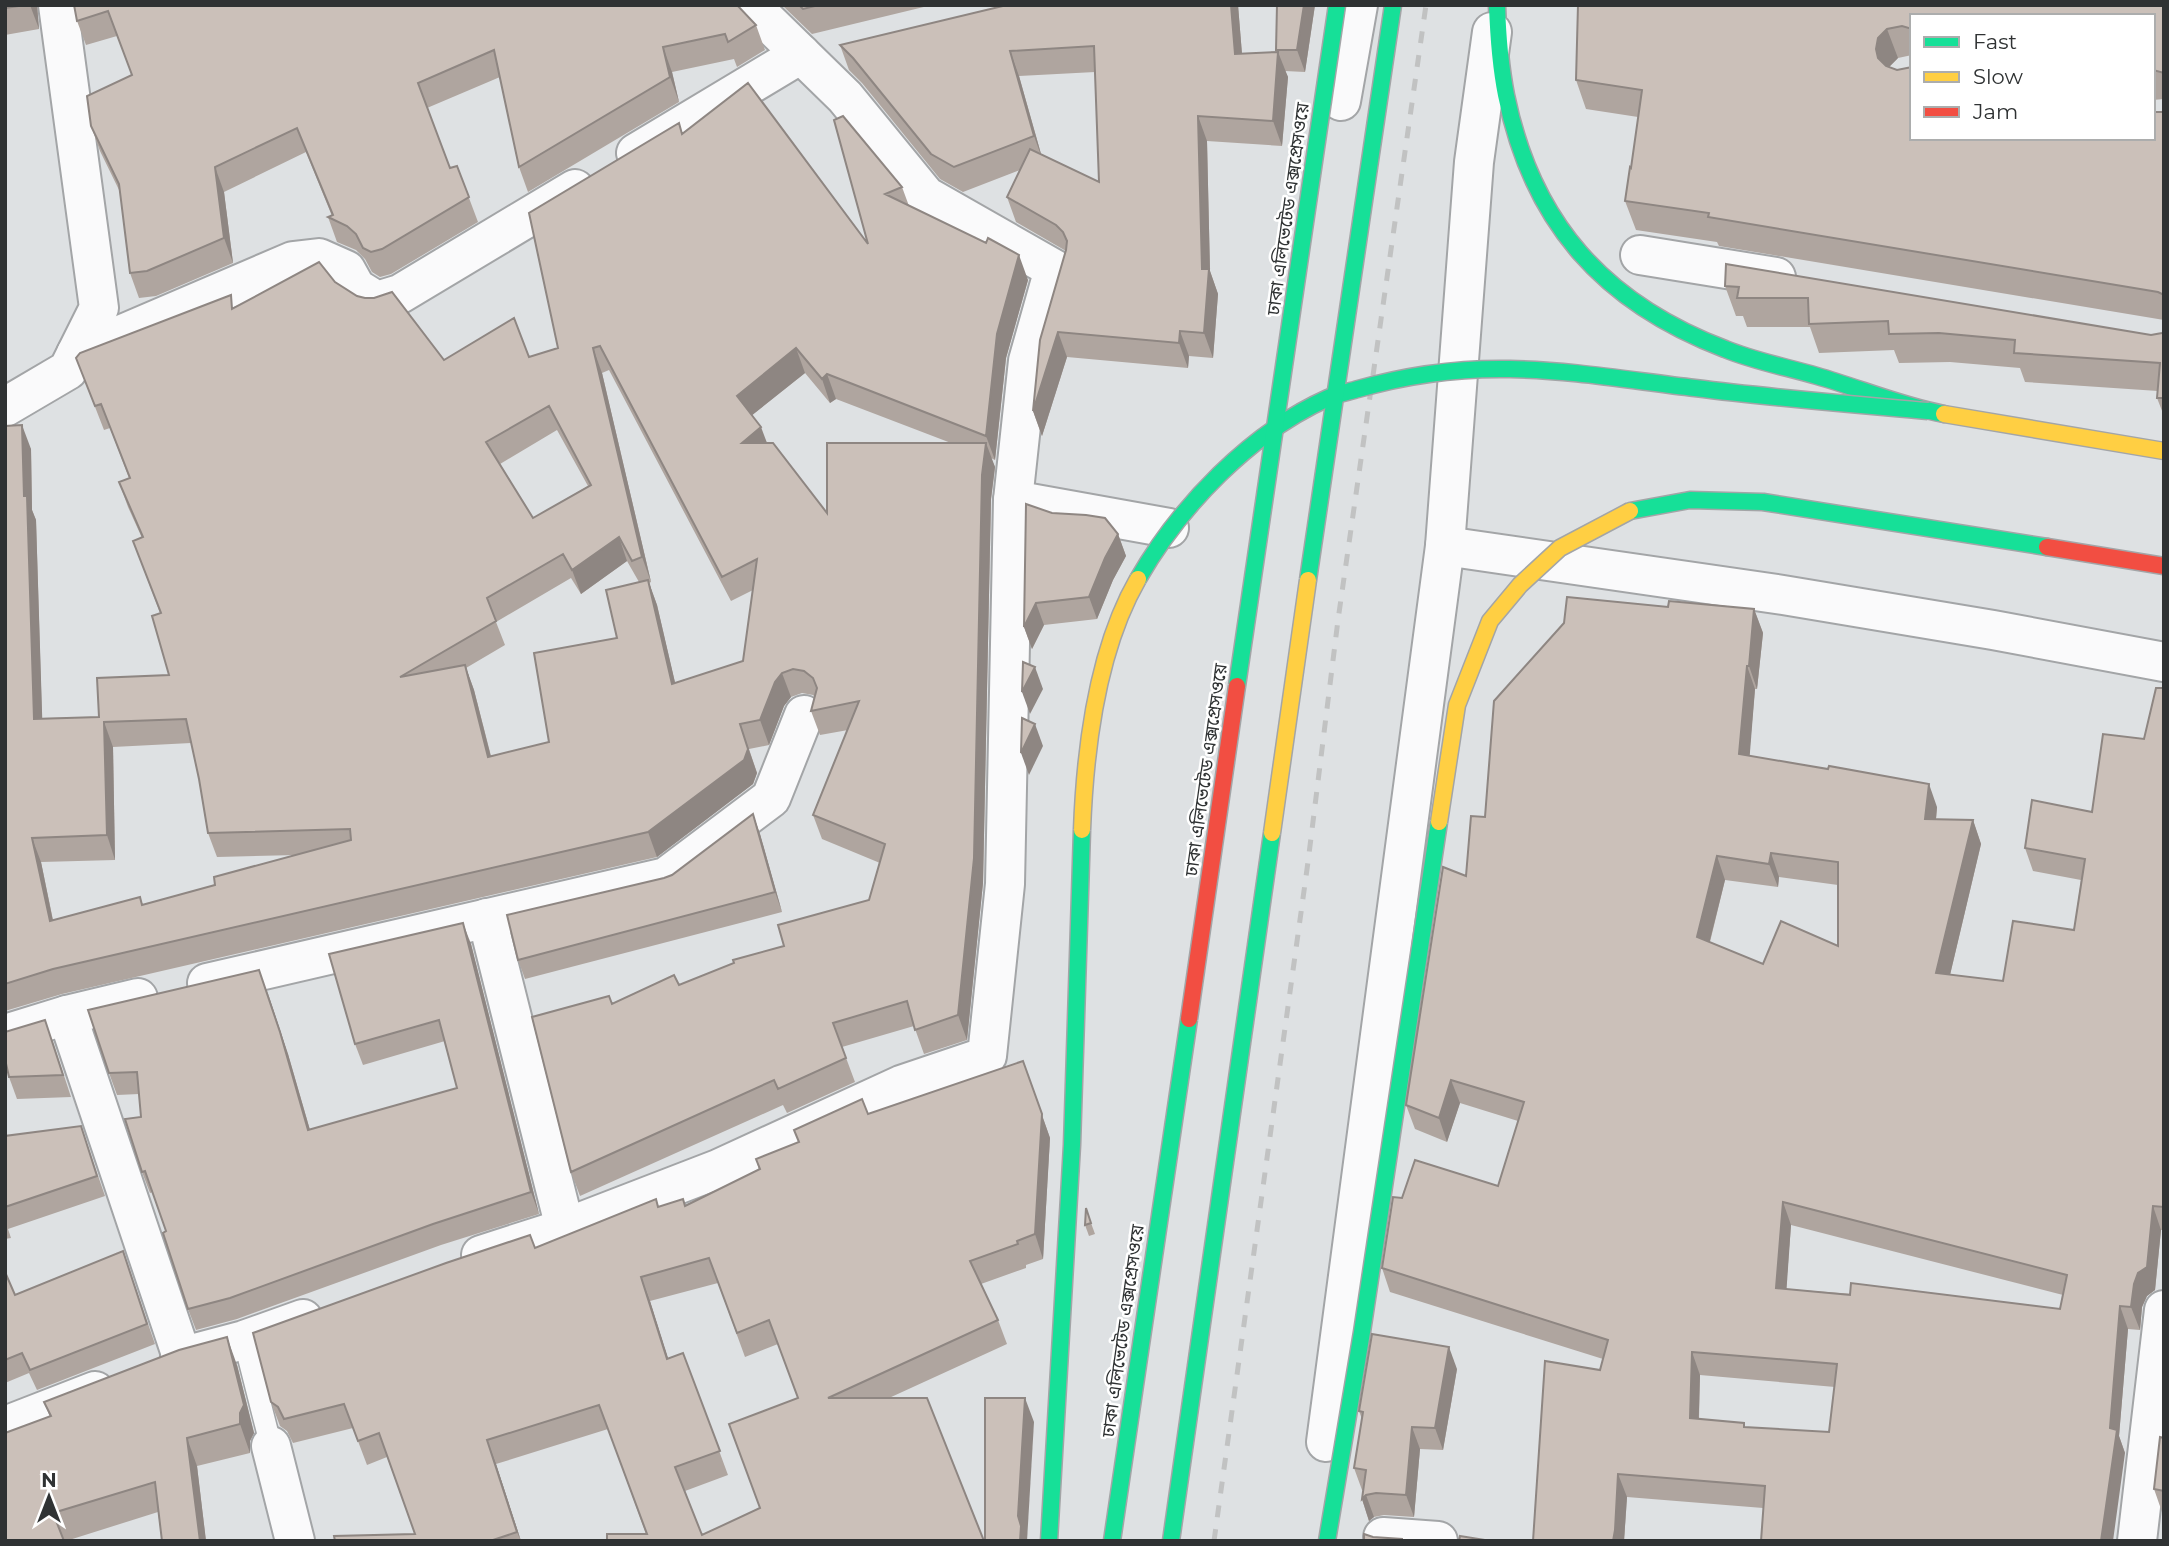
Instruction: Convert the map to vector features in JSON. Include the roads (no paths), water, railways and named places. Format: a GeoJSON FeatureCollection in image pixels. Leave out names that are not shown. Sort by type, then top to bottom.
{"type":"FeatureCollection","features":[{"type":"Feature","properties":{"kind":"highway","name":"ঢাকা এলিভেটেড এক্সপ্রেসওয়ে"},"geometry":{"type":"LineString","coordinates":[[1112,1541],[1337,5]]}},
{"type":"Feature","properties":{"kind":"highway"},"geometry":{"type":"LineString","coordinates":[[1171,1541],[1325,457],[1393,5]]}},
{"type":"Feature","properties":{"kind":"highway"},"geometry":{"type":"LineString","coordinates":[[1497,5],[1504,92],[1519,143],[1532,178],[1551,214],[1582,258],[1649,312],[1691,334],[1744,356],[1928,411]]}},
{"type":"Feature","properties":{"kind":"highway"},"geometry":{"type":"LineString","coordinates":[[1049,1541],[1072,1145],[1084,774],[1096,701],[1112,639],[1133,588],[1158,545],[1192,502],[1229,466],[1281,424],[1329,397],[1383,383],[1440,373],[1510,369],[1928,411],[2164,451]]}},
{"type":"Feature","properties":{"kind":"highway"},"geometry":{"type":"LineString","coordinates":[[1327,1541],[1362,1332],[1457,705],[1490,621],[1520,585],[1560,548],[1630,511],[1689,499],[1763,502],[2164,566]]}},
{"type":"Feature","properties":{"kind":"street"},"geometry":{"type":"LineString","coordinates":[[5,407],[68,370],[99,308],[58,5]]}},
{"type":"Feature","properties":{"kind":"street"},"geometry":{"type":"LineString","coordinates":[[448,1266],[565,1228],[718,1169],[901,1085],[987,1056],[1005,884],[1013,500],[1028,361],[1054,269],[926,196],[845,97],[762,16],[758,5]]}},
{"type":"Feature","properties":{"kind":"street"},"geometry":{"type":"LineString","coordinates":[[1118,1541],[1147,1238],[1209,756],[1258,483],[1339,113],[1358,5]]}},
{"type":"Feature","properties":{"kind":"street"},"geometry":{"type":"LineString","coordinates":[[1313,1541],[1445,546],[1474,162],[1497,5]]}},
{"type":"Feature","properties":{"kind":"street"},"geometry":{"type":"LineString","coordinates":[[76,354],[293,261],[318,258],[346,270],[356,288],[377,301],[400,294],[803,56],[844,49]]}},
{"type":"Feature","properties":{"kind":"street"},"geometry":{"type":"LineString","coordinates":[[1640,255],[1805,282]]}},
{"type":"Feature","properties":{"kind":"street"},"geometry":{"type":"LineString","coordinates":[[1013,500],[1169,528]]}},
{"type":"Feature","properties":{"kind":"street"},"geometry":{"type":"LineString","coordinates":[[1445,546],[1783,595],[2164,662]]}},
{"type":"Feature","properties":{"kind":"street"},"geometry":{"type":"LineString","coordinates":[[5,1034],[67,1015],[666,877],[771,798],[804,715]]}},
{"type":"Feature","properties":{"kind":"street"},"geometry":{"type":"LineString","coordinates":[[486,918],[565,1228]]}},
{"type":"Feature","properties":{"kind":"street"},"geometry":{"type":"LineString","coordinates":[[67,1015],[155,1367]]}},
{"type":"Feature","properties":{"kind":"street"},"geometry":{"type":"LineString","coordinates":[[5,1426],[155,1367],[244,1340],[333,1307]]}},
{"type":"Feature","properties":{"kind":"street"},"geometry":{"type":"LineString","coordinates":[[2137,1541],[2164,1310]]}},
{"type":"Feature","properties":{"kind":"street"},"geometry":{"type":"LineString","coordinates":[[271,1446],[295,1541]]}},
{"type":"Feature","properties":{"kind":"street"},"geometry":{"type":"LineString","coordinates":[[1383,1537],[1438,1541]]}},
{"type":"Feature","properties":{"kind":"lane"},"geometry":{"type":"LineString","coordinates":[[244,1340],[271,1446]]}},
{"type":"Feature","properties":{"kind":"tram line"},"geometry":{"type":"LineString","coordinates":[[1171,1541],[1266,856],[1304,619],[1388,5]]}},
{"type":"Feature","properties":{"kind":"railway"},"geometry":{"type":"LineString","coordinates":[[1214,1541],[1308,862],[1338,620],[1426,5]]}}]}
